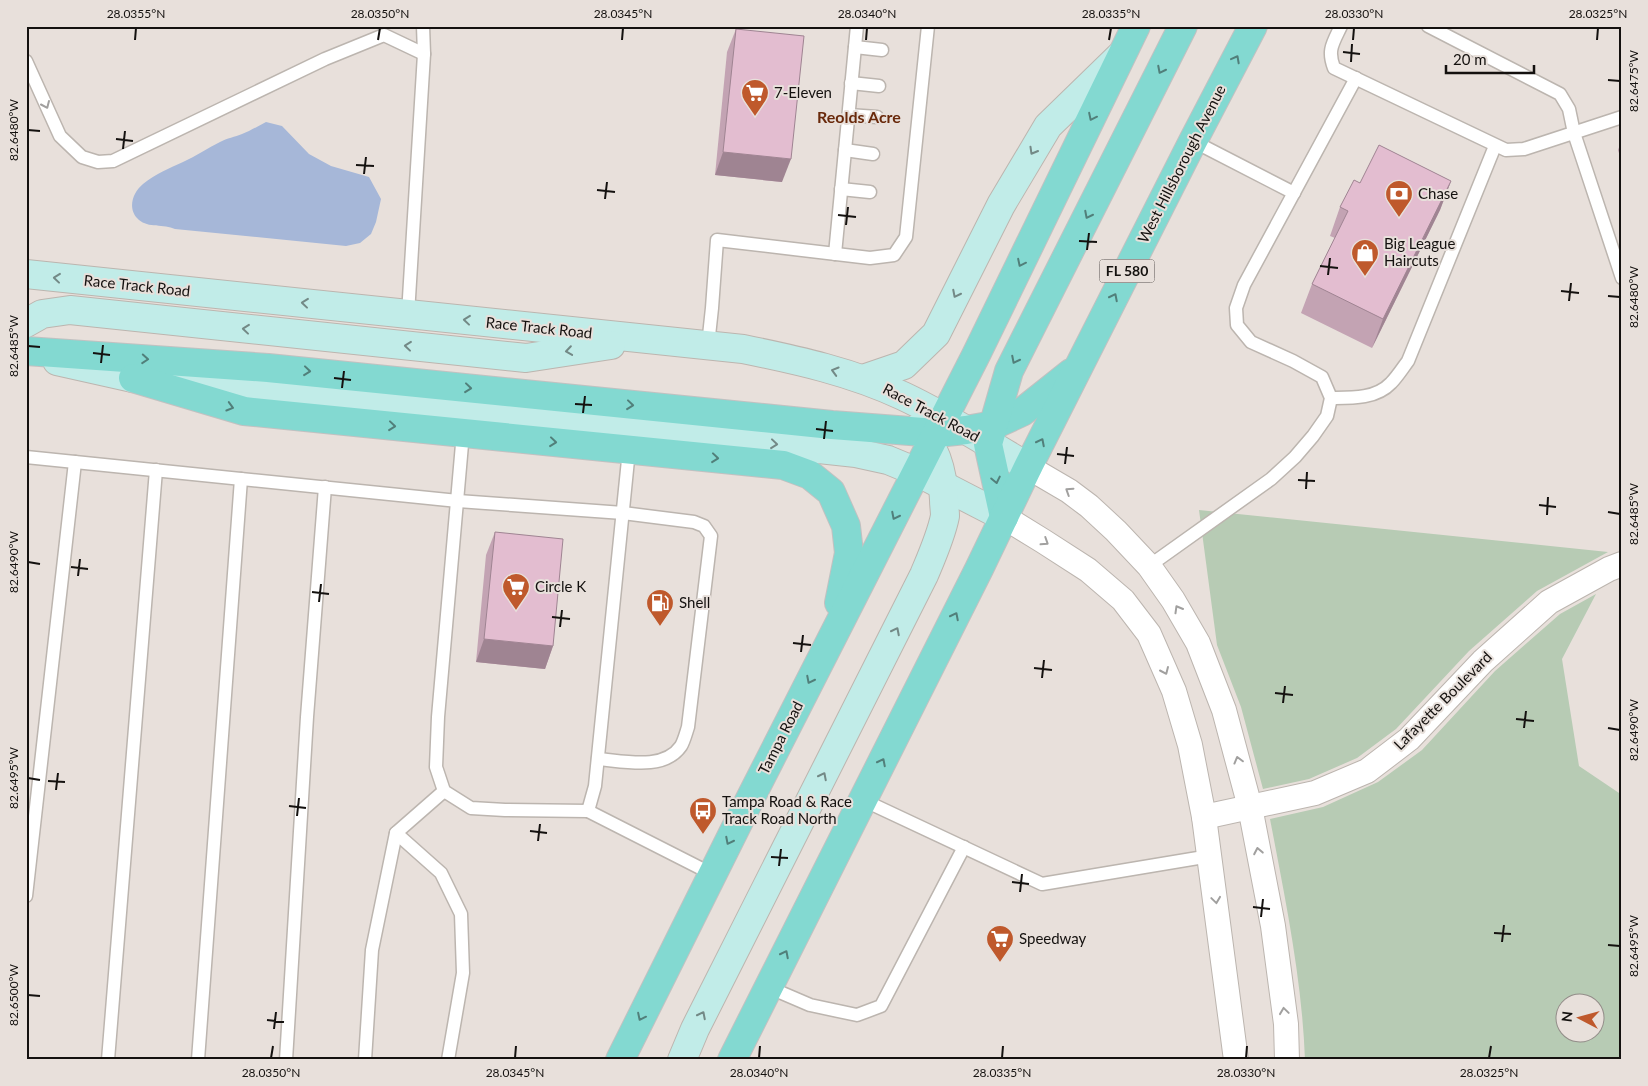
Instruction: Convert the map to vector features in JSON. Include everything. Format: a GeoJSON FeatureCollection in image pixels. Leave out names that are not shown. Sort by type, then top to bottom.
{"type":"FeatureCollection","features":[{"type":"Feature","properties":{"kind":"main road"},"geometry":{"type":"LineString","coordinates":[[682,1060],[695,1029],[924,575],[938,541],[945,514],[944,486],[940,464],[1136,26]]}},
{"type":"Feature","properties":{"kind":"main road"},"geometry":{"type":"LineString","coordinates":[[954,432],[1009,371],[1183,26]]}},
{"type":"Feature","properties":{"kind":"main road","name":"West Hillsborough Avenue"},"geometry":{"type":"LineString","coordinates":[[1004,517],[1253,26]]}},
{"type":"Feature","properties":{"kind":"main road"},"geometry":{"type":"LineString","coordinates":[[863,379],[904,365],[936,334],[1001,206],[1048,126],[1125,51]]}},
{"type":"Feature","properties":{"kind":"main road","name":"Race Track Road"},"geometry":{"type":"LineString","coordinates":[[26,274],[743,349],[799,361],[863,379],[904,396],[954,432],[1028,467]]}},
{"type":"Feature","properties":{"kind":"main road"},"geometry":{"type":"LineString","coordinates":[[26,323],[42,314],[70,310],[526,358],[652,339]]}},
{"type":"Feature","properties":{"kind":"main road"},"geometry":{"type":"LineString","coordinates":[[26,351],[268,368],[832,426],[954,432],[1022,412],[1079,368]]}},
{"type":"Feature","properties":{"kind":"main road"},"geometry":{"type":"LineString","coordinates":[[26,355],[133,378],[244,411],[783,465],[810,475],[831,492],[846,526],[849,553],[832,636]]}},
{"type":"Feature","properties":{"kind":"main road"},"geometry":{"type":"LineString","coordinates":[[133,378],[258,389],[831,450],[888,460],[917,472],[1004,517]]}},
{"type":"Feature","properties":{"kind":"main road"},"geometry":{"type":"LineString","coordinates":[[954,432],[1004,517]]}},
{"type":"Feature","properties":{"kind":"main road","name":"Tampa Road"},"geometry":{"type":"LineString","coordinates":[[620,1060],[832,636],[917,472],[954,432]]}},
{"type":"Feature","properties":{"kind":"main road","name":"FL 580"},"geometry":{"type":"LineString","coordinates":[[732,1060],[1004,517]]}},
{"type":"Feature","properties":{"kind":"street"},"geometry":{"type":"LineString","coordinates":[[1028,467],[1069,491],[1116,530],[1148,566],[1173,600],[1198,643],[1224,710],[1250,807],[1273,926],[1286,1024],[1287,1060]]}},
{"type":"Feature","properties":{"kind":"street"},"geometry":{"type":"LineString","coordinates":[[1004,517],[1088,570],[1123,600],[1149,634],[1174,691],[1190,745],[1204,817],[1236,1060]]}},
{"type":"Feature","properties":{"kind":"street","name":"Lafayette Boulevard"},"geometry":{"type":"LineString","coordinates":[[1204,817],[1315,793],[1367,771],[1409,740],[1482,661],[1549,602],[1609,569],[1622,564]]}},
{"type":"Feature","properties":{"kind":"lane"},"geometry":{"type":"LineString","coordinates":[[408,314],[424,54],[423,26]]}},
{"type":"Feature","properties":{"kind":"lane"},"geometry":{"type":"LineString","coordinates":[[835,254],[857,26]]}},
{"type":"Feature","properties":{"kind":"lane"},"geometry":{"type":"LineString","coordinates":[[708,345],[717,240],[870,258],[894,255],[906,237],[904,195],[914,89],[926,55],[928,26]]}},
{"type":"Feature","properties":{"kind":"lane"},"geometry":{"type":"LineString","coordinates":[[1341,26],[1331,46],[1330,57],[1334,68],[1506,150],[1524,149],[1622,117]]}},
{"type":"Feature","properties":{"kind":"lane"},"geometry":{"type":"LineString","coordinates":[[1428,26],[1560,94],[1569,109],[1574,132],[1622,278]]}},
{"type":"Feature","properties":{"kind":"lane"},"geometry":{"type":"LineString","coordinates":[[26,61],[60,136],[82,157],[98,162],[113,162],[325,59],[384,35],[424,54]]}},
{"type":"Feature","properties":{"kind":"lane"},"geometry":{"type":"LineString","coordinates":[[855,47],[882,50]]}},
{"type":"Feature","properties":{"kind":"lane"},"geometry":{"type":"LineString","coordinates":[[912,53],[926,55]]}},
{"type":"Feature","properties":{"kind":"lane"},"geometry":{"type":"LineString","coordinates":[[1148,566],[1271,478],[1295,457],[1313,436],[1326,416],[1331,398],[1322,377],[1252,342],[1237,324],[1236,308],[1244,285],[1356,78]]}},
{"type":"Feature","properties":{"kind":"lane"},"geometry":{"type":"LineString","coordinates":[[851,83],[879,86]]}},
{"type":"Feature","properties":{"kind":"lane"},"geometry":{"type":"LineString","coordinates":[[848,115],[876,117]]}},
{"type":"Feature","properties":{"kind":"lane"},"geometry":{"type":"LineString","coordinates":[[1193,141],[1294,193]]}},
{"type":"Feature","properties":{"kind":"lane"},"geometry":{"type":"LineString","coordinates":[[1331,398],[1358,398],[1374,393],[1389,385],[1408,362],[1495,146]]}},
{"type":"Feature","properties":{"kind":"lane"},"geometry":{"type":"LineString","coordinates":[[845,150],[873,154]]}},
{"type":"Feature","properties":{"kind":"lane"},"geometry":{"type":"LineString","coordinates":[[841,189],[870,192]]}},
{"type":"Feature","properties":{"kind":"lane"},"geometry":{"type":"LineString","coordinates":[[463,433],[438,717],[436,767],[444,791],[471,808],[588,811],[712,874]]}},
{"type":"Feature","properties":{"kind":"lane"},"geometry":{"type":"LineString","coordinates":[[588,811],[595,786],[629,450]]}},
{"type":"Feature","properties":{"kind":"lane"},"geometry":{"type":"LineString","coordinates":[[26,457],[458,501],[623,513],[694,522],[704,526],[711,536],[688,727],[681,746],[668,758],[656,763],[598,759]]}},
{"type":"Feature","properties":{"kind":"lane"},"geometry":{"type":"LineString","coordinates":[[26,896],[75,462]]}},
{"type":"Feature","properties":{"kind":"lane"},"geometry":{"type":"LineString","coordinates":[[108,1060],[156,470]]}},
{"type":"Feature","properties":{"kind":"lane"},"geometry":{"type":"LineString","coordinates":[[198,1060],[241,479]]}},
{"type":"Feature","properties":{"kind":"lane"},"geometry":{"type":"LineString","coordinates":[[286,1060],[324,487]]}},
{"type":"Feature","properties":{"kind":"lane"},"geometry":{"type":"LineString","coordinates":[[365,1060],[372,950],[396,833],[444,791]]}},
{"type":"Feature","properties":{"kind":"lane"},"geometry":{"type":"LineString","coordinates":[[863,800],[1042,884],[1210,856]]}},
{"type":"Feature","properties":{"kind":"lane"},"geometry":{"type":"LineString","coordinates":[[396,833],[441,872],[461,914],[464,974],[448,1060]]}},
{"type":"Feature","properties":{"kind":"lane"},"geometry":{"type":"LineString","coordinates":[[768,987],[810,1005],[857,1015],[881,1006],[964,847]]}},
{"type":"Feature","properties":{"kind":"green space"},"geometry":{"type":"Polygon","coordinates":[[[1199,510],[1608,552],[1537,591],[1469,651],[1396,729],[1357,758],[1309,779],[1263,789],[1241,707],[1217,645],[1199,510]]]}},
{"type":"Feature","properties":{"kind":"green space"},"geometry":{"type":"Polygon","coordinates":[[[1596,594],[1562,659],[1579,766],[1622,795],[1622,1060],[1305,1060],[1297,969],[1270,819],[1323,807],[1378,782],[1422,750],[1495,671],[1560,614],[1596,594]]]}},
{"type":"Feature","properties":{"kind":"water"},"geometry":{"type":"Polygon","coordinates":[[[266,122],[282,126],[309,154],[331,166],[369,177],[381,199],[376,222],[371,234],[360,243],[346,246],[175,229],[147,224],[135,216],[132,202],[136,192],[148,180],[223,141],[245,133],[266,122]]]}},
{"type":"Feature","properties":{"kind":"building","name":"7-Eleven"},"geometry":{"type":"Polygon","coordinates":[[[736,29],[804,36],[791,159],[723,152],[736,29]]]}},
{"type":"Feature","properties":{"kind":"building"},"geometry":{"type":"Polygon","coordinates":[[[1379,145],[1451,181],[1383,319],[1312,284],[1348,211],[1340,207],[1354,180],[1360,183],[1379,145]]]}},
{"type":"Feature","properties":{"kind":"building","name":"Circle K"},"geometry":{"type":"Polygon","coordinates":[[[495,532],[563,539],[553,646],[484,639],[495,532]]]}},
{"type":"Feature","properties":{"kind":"place","name":"7-Eleven"},"geometry":{"type":"Point","coordinates":[755,117]}},
{"type":"Feature","properties":{"kind":"place","name":"Chase"},"geometry":{"type":"Point","coordinates":[1399,218]}},
{"type":"Feature","properties":{"kind":"place","name":"Big League Haircuts"},"geometry":{"type":"Point","coordinates":[1365,277]}},
{"type":"Feature","properties":{"kind":"place","name":"Circle K"},"geometry":{"type":"Point","coordinates":[516,611]}},
{"type":"Feature","properties":{"kind":"place","name":"Shell"},"geometry":{"type":"Point","coordinates":[660,627]}},
{"type":"Feature","properties":{"kind":"place","name":"Tampa Road & Race Track Road North"},"geometry":{"type":"Point","coordinates":[703,835]}},
{"type":"Feature","properties":{"kind":"place","name":"Speedway"},"geometry":{"type":"Point","coordinates":[1000,963]}},
{"type":"Feature","properties":{"kind":"district","name":"Reolds Acre"},"geometry":{"type":"Point","coordinates":[859,117]}}]}
